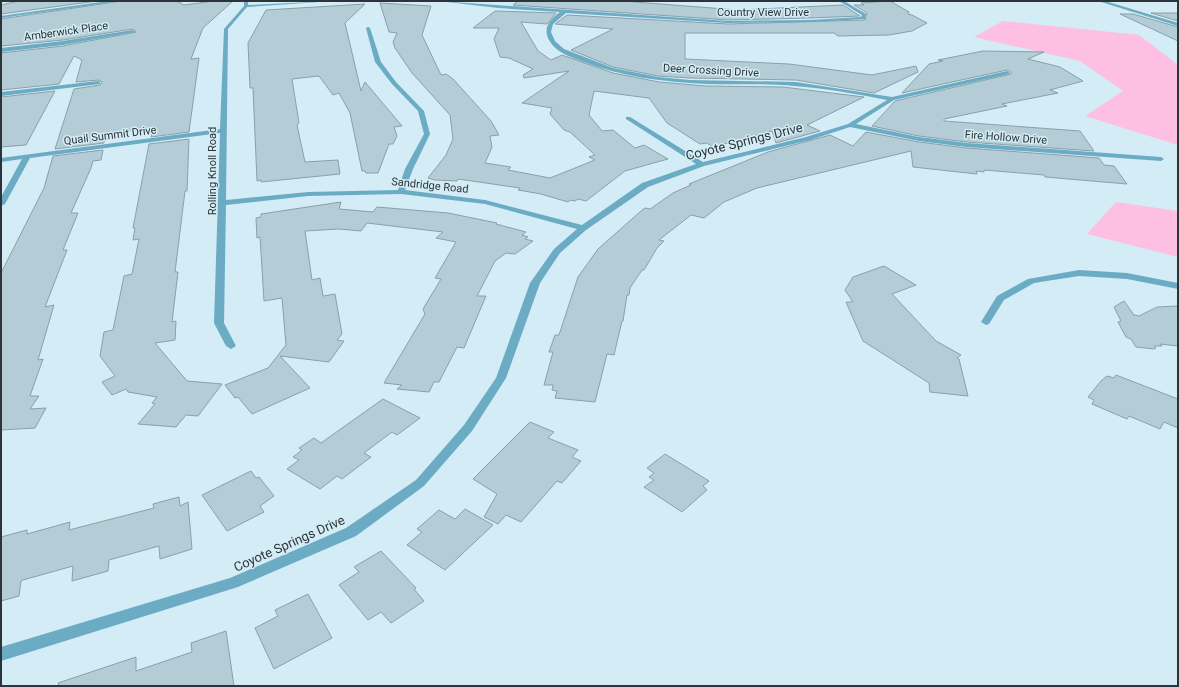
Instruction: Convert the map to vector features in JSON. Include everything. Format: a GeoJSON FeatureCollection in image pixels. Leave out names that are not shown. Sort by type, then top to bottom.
{"type":"FeatureCollection","features":[{"type":"Feature","properties":{"kind":"street"},"geometry":{"type":"LineString","coordinates":[[1,17],[118,1]]}},
{"type":"Feature","properties":{"kind":"street"},"geometry":{"type":"LineString","coordinates":[[246,4],[332,1]]}},
{"type":"Feature","properties":{"kind":"street","name":"Country View Drive"},"geometry":{"type":"LineString","coordinates":[[441,1],[728,22],[863,18],[864,15],[841,1]]}},
{"type":"Feature","properties":{"kind":"street"},"geometry":{"type":"LineString","coordinates":[[1100,1],[1178,25]]}},
{"type":"Feature","properties":{"kind":"street","name":"Rolling Knoll Road"},"geometry":{"type":"LineString","coordinates":[[231,346],[219,323],[223,203],[222,131],[226,29],[246,4]]}},
{"type":"Feature","properties":{"kind":"street","name":"Deer Crossing Drive"},"geometry":{"type":"LineString","coordinates":[[567,10],[552,20],[548,28],[550,38],[557,48],[596,66],[669,80],[795,84],[838,88],[892,99]]}},
{"type":"Feature","properties":{"kind":"street"},"geometry":{"type":"LineString","coordinates":[[368,28],[378,62],[394,83],[421,111],[427,134],[409,169],[401,192]]}},
{"type":"Feature","properties":{"kind":"street","name":"Amberwick Place"},"geometry":{"type":"LineString","coordinates":[[1,50],[71,42],[133,31]]}},
{"type":"Feature","properties":{"kind":"street","name":"Coyote Springs Drive"},"geometry":{"type":"LineString","coordinates":[[1,654],[233,583],[351,532],[420,483],[468,428],[501,378],[535,283],[557,251],[583,228],[645,185],[702,164],[808,139],[850,125],[892,99],[1007,73]]}},
{"type":"Feature","properties":{"kind":"street"},"geometry":{"type":"LineString","coordinates":[[1,94],[98,83]]}},
{"type":"Feature","properties":{"kind":"street"},"geometry":{"type":"LineString","coordinates":[[628,118],[702,164]]}},
{"type":"Feature","properties":{"kind":"street","name":"Fire Hollow Drive"},"geometry":{"type":"LineString","coordinates":[[850,125],[919,139],[967,145],[1161,159]]}},
{"type":"Feature","properties":{"kind":"street","name":"Quail Summit Drive"},"geometry":{"type":"LineString","coordinates":[[1,160],[222,131]]}},
{"type":"Feature","properties":{"kind":"street"},"geometry":{"type":"LineString","coordinates":[[1,204],[27,157]]}},
{"type":"Feature","properties":{"kind":"street","name":"Sandridge Road"},"geometry":{"type":"LineString","coordinates":[[223,203],[308,194],[401,192],[485,202],[583,228]]}},
{"type":"Feature","properties":{"kind":"street"},"geometry":{"type":"LineString","coordinates":[[986,322],[1000,298],[1031,281],[1079,273],[1128,276],[1178,286]]}},
{"type":"Feature","properties":{"kind":"shaded area"},"geometry":{"type":"Polygon","coordinates":[[[1003,21],[1139,35],[1178,65],[1178,145],[1085,116],[1123,91],[1080,61],[974,37],[1003,21]]]}},
{"type":"Feature","properties":{"kind":"shaded area"},"geometry":{"type":"Polygon","coordinates":[[[1116,202],[1178,211],[1178,257],[1087,234],[1116,202]]]}},
{"type":"Feature","properties":{"kind":"building"},"geometry":{"type":"Polygon","coordinates":[[[19,1],[97,1],[1,14],[1,5],[19,1]]]}},
{"type":"Feature","properties":{"kind":"building"},"geometry":{"type":"Polygon","coordinates":[[[121,1],[177,1],[184,5],[214,1],[233,1],[203,28],[191,59],[199,58],[189,132],[151,137],[153,128],[105,133],[104,143],[55,149],[74,89],[100,85],[102,82],[98,80],[76,82],[82,60],[74,56],[59,84],[1,90],[1,53],[63,46],[136,32],[133,29],[63,40],[1,46],[1,19],[121,1]]]}},
{"type":"Feature","properties":{"kind":"building"},"geometry":{"type":"Polygon","coordinates":[[[518,1],[622,1],[738,10],[843,5],[860,16],[728,20],[513,5],[518,1]]]}},
{"type":"Feature","properties":{"kind":"building"},"geometry":{"type":"Polygon","coordinates":[[[890,1],[909,12],[908,14],[927,23],[912,31],[889,35],[838,36],[834,33],[685,33],[685,59],[789,64],[872,75],[916,66],[918,72],[874,93],[796,80],[658,76],[613,67],[571,50],[613,29],[555,24],[567,15],[728,24],[865,20],[867,13],[854,5],[864,5],[861,3],[890,1]]]}},
{"type":"Feature","properties":{"kind":"building"},"geometry":{"type":"Polygon","coordinates":[[[380,3],[431,6],[422,35],[441,75],[446,74],[453,79],[491,121],[499,135],[490,136],[492,147],[485,163],[511,167],[508,170],[550,178],[595,160],[589,157],[595,155],[570,132],[564,130],[550,114],[552,108],[522,103],[569,71],[524,78],[523,75],[533,69],[509,58],[500,57],[494,39],[499,28],[473,28],[495,11],[556,13],[547,24],[521,22],[538,51],[551,60],[562,55],[613,73],[659,82],[706,86],[783,87],[864,97],[807,125],[820,131],[776,143],[772,131],[713,147],[707,143],[700,144],[667,123],[649,98],[594,91],[589,115],[602,131],[613,130],[635,148],[644,145],[668,159],[625,171],[586,201],[578,199],[575,201],[570,200],[568,202],[541,194],[518,190],[520,188],[458,179],[457,181],[435,180],[428,178],[446,155],[453,139],[450,115],[412,73],[395,48],[393,42],[397,33],[389,32],[380,3]]]}},
{"type":"Feature","properties":{"kind":"building"},"geometry":{"type":"Polygon","coordinates":[[[365,4],[345,23],[361,91],[365,82],[402,126],[394,127],[397,136],[393,144],[389,144],[378,173],[366,173],[365,171],[362,171],[350,113],[339,93],[333,95],[319,76],[292,79],[299,123],[297,125],[305,162],[338,160],[340,174],[261,182],[261,180],[257,181],[253,88],[250,88],[248,43],[266,10],[365,4]]]}},
{"type":"Feature","properties":{"kind":"building"},"geometry":{"type":"Polygon","coordinates":[[[1151,13],[1178,13],[1178,21],[1151,13]]]}},
{"type":"Feature","properties":{"kind":"building"},"geometry":{"type":"Polygon","coordinates":[[[1120,14],[1133,14],[1178,27],[1178,41],[1120,14]]]}},
{"type":"Feature","properties":{"kind":"building"},"geometry":{"type":"Polygon","coordinates":[[[983,51],[1044,52],[1028,59],[1060,67],[1083,81],[1050,90],[1058,93],[1002,104],[1007,106],[944,119],[944,121],[1080,131],[1094,151],[967,142],[919,136],[872,126],[895,101],[1011,74],[1011,72],[1007,70],[902,93],[929,64],[943,61],[938,60],[983,51]]]}},
{"type":"Feature","properties":{"kind":"building"},"geometry":{"type":"Polygon","coordinates":[[[55,91],[26,145],[1,147],[1,97],[55,91]]]}},
{"type":"Feature","properties":{"kind":"building"},"geometry":{"type":"Polygon","coordinates":[[[866,132],[919,142],[967,148],[1099,158],[1104,165],[1114,166],[1127,184],[984,170],[984,172],[976,171],[977,174],[913,167],[911,151],[757,188],[724,202],[704,218],[691,215],[659,240],[664,241],[657,248],[644,270],[642,270],[630,288],[629,295],[627,295],[623,321],[614,355],[607,354],[595,402],[555,398],[557,391],[552,390],[553,385],[544,385],[553,352],[549,352],[555,335],[559,335],[578,277],[598,249],[641,211],[645,208],[650,209],[673,193],[691,185],[689,184],[768,152],[830,135],[853,146],[866,132]]]}},
{"type":"Feature","properties":{"kind":"building"},"geometry":{"type":"Polygon","coordinates":[[[189,139],[187,191],[185,191],[175,272],[178,272],[172,322],[176,321],[175,340],[155,343],[187,381],[222,384],[198,416],[186,415],[176,427],[138,424],[155,404],[152,403],[157,397],[128,392],[126,389],[112,395],[102,382],[115,376],[100,356],[104,332],[113,330],[124,276],[132,274],[139,239],[133,240],[135,228],[133,228],[149,144],[189,139]]]}},
{"type":"Feature","properties":{"kind":"building"},"geometry":{"type":"Polygon","coordinates":[[[103,150],[101,160],[93,161],[71,213],[78,213],[63,250],[67,250],[45,307],[54,305],[38,360],[43,359],[30,396],[39,396],[30,409],[46,408],[35,428],[1,430],[1,273],[44,188],[53,156],[103,150]]]}},
{"type":"Feature","properties":{"kind":"building"},"geometry":{"type":"Polygon","coordinates":[[[341,202],[339,209],[373,212],[377,207],[448,213],[497,223],[496,224],[526,232],[522,235],[528,237],[525,239],[533,241],[515,254],[506,253],[495,261],[477,296],[486,296],[464,348],[457,347],[439,382],[434,382],[429,392],[397,389],[402,385],[384,383],[425,314],[423,309],[441,279],[435,278],[456,242],[436,238],[443,232],[367,223],[361,231],[339,229],[305,231],[312,280],[320,278],[323,296],[335,294],[342,334],[337,340],[344,341],[329,362],[280,356],[310,388],[252,414],[238,397],[235,398],[225,385],[268,368],[286,345],[282,298],[264,301],[260,237],[257,238],[256,218],[261,217],[261,214],[341,202]]]}},
{"type":"Feature","properties":{"kind":"building"},"geometry":{"type":"Polygon","coordinates":[[[884,266],[916,285],[892,294],[936,341],[961,355],[957,358],[959,359],[968,396],[930,392],[929,383],[863,341],[846,302],[853,302],[845,290],[853,277],[884,266]]]}},
{"type":"Feature","properties":{"kind":"building"},"geometry":{"type":"Polygon","coordinates":[[[1124,301],[1134,315],[1139,316],[1157,307],[1178,306],[1178,346],[1160,344],[1162,346],[1154,346],[1156,348],[1154,349],[1136,347],[1131,339],[1126,337],[1118,322],[1121,321],[1114,307],[1124,301]]]}},
{"type":"Feature","properties":{"kind":"building"},"geometry":{"type":"Polygon","coordinates":[[[1116,375],[1178,399],[1178,428],[1164,422],[1160,429],[1129,416],[1127,419],[1092,404],[1094,400],[1088,397],[1101,381],[1107,376],[1114,378],[1116,375]]]}},
{"type":"Feature","properties":{"kind":"building"},"geometry":{"type":"Polygon","coordinates":[[[383,399],[420,418],[397,435],[392,432],[364,453],[371,457],[342,479],[337,476],[320,489],[287,469],[299,460],[293,457],[302,450],[299,448],[314,438],[321,443],[383,399]]]}},
{"type":"Feature","properties":{"kind":"building"},"geometry":{"type":"Polygon","coordinates":[[[530,422],[554,432],[548,438],[578,450],[572,457],[581,461],[562,483],[557,481],[521,522],[506,515],[498,524],[484,517],[497,494],[473,479],[530,422]]]}},
{"type":"Feature","properties":{"kind":"building"},"geometry":{"type":"Polygon","coordinates":[[[665,454],[709,481],[703,486],[707,490],[682,512],[644,487],[654,480],[649,477],[654,473],[647,468],[665,454]]]}},
{"type":"Feature","properties":{"kind":"building"},"geometry":{"type":"Polygon","coordinates":[[[251,471],[256,478],[259,477],[274,496],[260,506],[264,512],[227,531],[202,495],[251,471]]]}},
{"type":"Feature","properties":{"kind":"building"},"geometry":{"type":"Polygon","coordinates":[[[179,497],[180,506],[188,502],[192,549],[160,559],[159,546],[109,560],[108,571],[72,581],[73,566],[23,580],[21,581],[19,596],[1,601],[1,537],[27,530],[27,534],[70,522],[69,530],[154,508],[153,504],[179,497]]]}},
{"type":"Feature","properties":{"kind":"building"},"geometry":{"type":"Polygon","coordinates":[[[465,509],[493,525],[445,570],[407,545],[422,532],[417,529],[439,510],[455,519],[465,509]]]}},
{"type":"Feature","properties":{"kind":"building"},"geometry":{"type":"Polygon","coordinates":[[[381,551],[416,588],[414,589],[424,601],[391,623],[381,612],[368,620],[339,585],[359,572],[354,567],[381,551]]]}},
{"type":"Feature","properties":{"kind":"building"},"geometry":{"type":"Polygon","coordinates":[[[308,594],[332,638],[274,669],[255,628],[278,616],[275,610],[308,594]]]}},
{"type":"Feature","properties":{"kind":"building"},"geometry":{"type":"Polygon","coordinates":[[[226,631],[234,686],[59,686],[58,683],[136,657],[136,671],[192,652],[191,643],[226,631]]]}}]}
